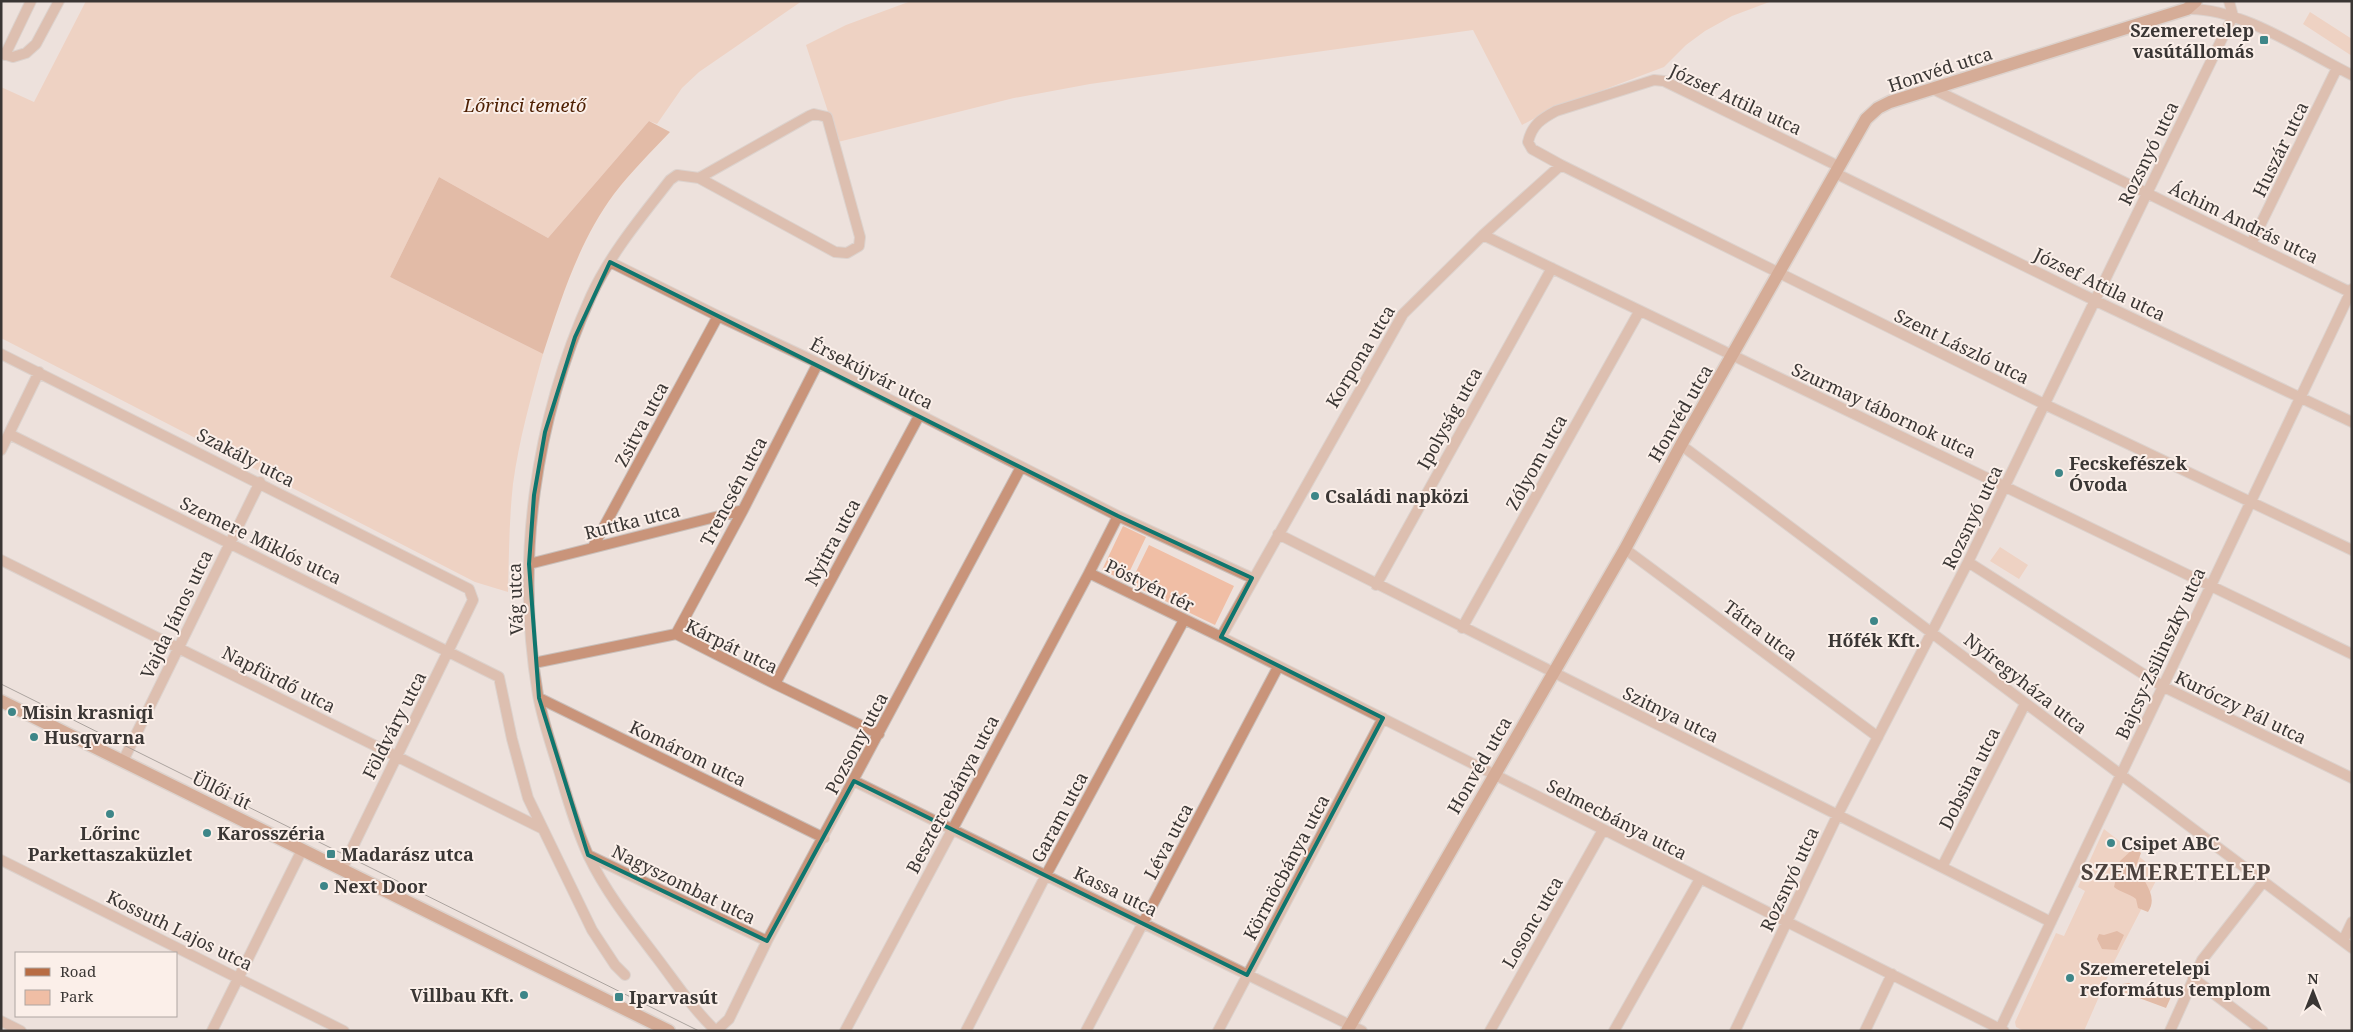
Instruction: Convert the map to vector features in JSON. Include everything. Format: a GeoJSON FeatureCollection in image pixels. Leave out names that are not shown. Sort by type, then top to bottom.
{"type":"FeatureCollection","features":[{"type":"Feature","properties":{"kind":"street"},"geometry":{"type":"LineString","coordinates":[[31,1],[3,54],[12,57],[20,56],[31,50],[59,1]]}},
{"type":"Feature","properties":{"kind":"street"},"geometry":{"type":"LineString","coordinates":[[2229,1],[2233,16]]}},
{"type":"Feature","properties":{"kind":"street"},"geometry":{"type":"LineString","coordinates":[[2192,5],[2201,9],[2233,16],[2352,75]]}},
{"type":"Feature","properties":{"kind":"street","name":"Honvéd utca"},"geometry":{"type":"LineString","coordinates":[[1349,1028],[1624,549],[1836,169],[1866,119],[1878,108],[1890,102],[2192,5]]}},
{"type":"Feature","properties":{"kind":"street","name":"Rozsnyó utca"},"geometry":{"type":"LineString","coordinates":[[1735,1031],[1838,814],[1968,562],[2233,16]]}},
{"type":"Feature","properties":{"kind":"street","name":"Huszár utca"},"geometry":{"type":"LineString","coordinates":[[2251,244],[2337,68]]}},
{"type":"Feature","properties":{"kind":"street","name":"József Attila utca"},"geometry":{"type":"LineString","coordinates":[[1561,165],[1532,149],[1528,142],[1534,126],[1542,118],[1556,111],[1654,80],[1664,81],[1678,86],[1836,169],[2096,301],[2352,422]]}},
{"type":"Feature","properties":{"kind":"street","name":"Áchim András utca"},"geometry":{"type":"LineString","coordinates":[[1934,89],[2351,291]]}},
{"type":"Feature","properties":{"kind":"street"},"geometry":{"type":"LineString","coordinates":[[822,114],[827,117],[860,237],[859,246],[847,253],[835,252],[699,178],[809,116],[822,114]]}},
{"type":"Feature","properties":{"kind":"street","name":"Korpona utca"},"geometry":{"type":"LineString","coordinates":[[1252,578],[1393,328],[1411,304],[1483,235],[1561,165]]}},
{"type":"Feature","properties":{"kind":"street","name":"Szent László utca"},"geometry":{"type":"LineString","coordinates":[[1561,165],[2044,404],[2352,550]]}},
{"type":"Feature","properties":{"kind":"street","name":"Vág utca"},"geometry":{"type":"LineString","coordinates":[[699,178],[677,176],[670,180],[610,262],[592,295],[558,385],[545,432],[534,495],[529,564],[534,663],[539,698],[575,823],[588,855],[619,908],[696,1010],[716,1031]]}},
{"type":"Feature","properties":{"kind":"street","name":"Szurmay tábornok utca"},"geometry":{"type":"LineString","coordinates":[[1483,235],[1639,312],[2352,654]]}},
{"type":"Feature","properties":{"kind":"street","name":"Érsekújvár utca"},"geometry":{"type":"LineString","coordinates":[[610,262],[818,363],[1118,516]]}},
{"type":"Feature","properties":{"kind":"street","name":"Ipolyság utca"},"geometry":{"type":"LineString","coordinates":[[1376,584],[1552,268]]}},
{"type":"Feature","properties":{"kind":"street","name":"Bajcsy-Zsilinszky utca"},"geometry":{"type":"LineString","coordinates":[[2001,1030],[2162,686],[2351,291]]}},
{"type":"Feature","properties":{"kind":"street","name":"Zólyom utca"},"geometry":{"type":"LineString","coordinates":[[1462,628],[1639,312]]}},
{"type":"Feature","properties":{"kind":"street","name":"Zsitva utca"},"geometry":{"type":"LineString","coordinates":[[593,547],[718,316]]}},
{"type":"Feature","properties":{"kind":"street","name":"Szakály utca"},"geometry":{"type":"LineString","coordinates":[[1,354],[260,482],[469,589],[472,595]]}},
{"type":"Feature","properties":{"kind":"street","name":"Trencsén utca"},"geometry":{"type":"LineString","coordinates":[[676,634],[743,510],[818,363]]}},
{"type":"Feature","properties":{"kind":"street"},"geometry":{"type":"LineString","coordinates":[[1,450],[39,372]]}},
{"type":"Feature","properties":{"kind":"street","name":"Nyitra utca"},"geometry":{"type":"LineString","coordinates":[[775,684],[919,416]]}},
{"type":"Feature","properties":{"kind":"street","name":"Szemere Miklós utca"},"geometry":{"type":"LineString","coordinates":[[9,434],[499,677],[524,781],[541,828]]}},
{"type":"Feature","properties":{"kind":"street","name":"Nyíregyháza utca"},"geometry":{"type":"LineString","coordinates":[[1681,445],[1933,632],[2025,704],[2352,948]]}},
{"type":"Feature","properties":{"kind":"street","name":"Pozsony utca"},"geometry":{"type":"LineString","coordinates":[[716,1031],[729,1019],[767,941],[824,838],[1021,467]]}},
{"type":"Feature","properties":{"kind":"street","name":"Vajda János utca"},"geometry":{"type":"LineString","coordinates":[[123,761],[260,482]]}},
{"type":"Feature","properties":{"kind":"street","name":"Ruttka utca"},"geometry":{"type":"LineString","coordinates":[[529,564],[743,510]]}},
{"type":"Feature","properties":{"kind":"street"},"geometry":{"type":"LineString","coordinates":[[1118,516],[1252,578],[1221,637]]}},
{"type":"Feature","properties":{"kind":"street","name":"Pöstyén tér"},"geometry":{"type":"LineString","coordinates":[[1118,516],[1089,573],[1221,637]]}},
{"type":"Feature","properties":{"kind":"street","name":"Szitnya utca"},"geometry":{"type":"LineString","coordinates":[[1278,534],[2051,922]]}},
{"type":"Feature","properties":{"kind":"street","name":"Tátra utca"},"geometry":{"type":"LineString","coordinates":[[1624,549],[1878,737]]}},
{"type":"Feature","properties":{"kind":"street","name":"Napfürdő utca"},"geometry":{"type":"LineString","coordinates":[[1,560],[541,828]]}},
{"type":"Feature","properties":{"kind":"street","name":"Kuróczy Pál utca"},"geometry":{"type":"LineString","coordinates":[[1968,562],[2162,686],[2352,778]]}},
{"type":"Feature","properties":{"kind":"street","name":"Besztercebánya utca"},"geometry":{"type":"LineString","coordinates":[[845,1031],[1089,573]]}},
{"type":"Feature","properties":{"kind":"street","name":"Földváry utca"},"geometry":{"type":"LineString","coordinates":[[342,869],[395,757],[449,651],[473,600],[472,595]]}},
{"type":"Feature","properties":{"kind":"street","name":"Garam utca"},"geometry":{"type":"LineString","coordinates":[[966,1031],[1046,875],[1184,620]]}},
{"type":"Feature","properties":{"kind":"street","name":"Kárpát utca"},"geometry":{"type":"LineString","coordinates":[[534,663],[676,634],[879,734]]}},
{"type":"Feature","properties":{"kind":"street","name":"Selmecbánya utca"},"geometry":{"type":"LineString","coordinates":[[1221,637],[2001,1030]]}},
{"type":"Feature","properties":{"kind":"street","name":"Léva utca"},"geometry":{"type":"LineString","coordinates":[[1086,1031],[1278,667]]}},
{"type":"Feature","properties":{"kind":"street","name":"Komárom utca"},"geometry":{"type":"LineString","coordinates":[[539,698],[824,838]]}},
{"type":"Feature","properties":{"kind":"street","name":"Üllői út"},"geometry":{"type":"LineString","coordinates":[[1,701],[669,1031]]}},
{"type":"Feature","properties":{"kind":"street","name":"Dobsina utca"},"geometry":{"type":"LineString","coordinates":[[1942,867],[2025,704]]}},
{"type":"Feature","properties":{"kind":"street","name":"Körmöcbánya utca"},"geometry":{"type":"LineString","coordinates":[[1218,1031],[1382,718]]}},
{"type":"Feature","properties":{"kind":"street","name":"Kassa utca"},"geometry":{"type":"LineString","coordinates":[[854,781],[1248,975],[1349,1028],[1362,1031]]}},
{"type":"Feature","properties":{"kind":"street"},"geometry":{"type":"LineString","coordinates":[[541,828],[592,930],[614,966],[625,975]]}},
{"type":"Feature","properties":{"kind":"street","name":"Losonc utca"},"geometry":{"type":"LineString","coordinates":[[1490,1031],[1603,830]]}},
{"type":"Feature","properties":{"kind":"street"},"geometry":{"type":"LineString","coordinates":[[212,1031],[302,850]]}},
{"type":"Feature","properties":{"kind":"street","name":"Nagyszombat utca"},"geometry":{"type":"LineString","coordinates":[[588,855],[767,941]]}},
{"type":"Feature","properties":{"kind":"street","name":"Kossuth Lajos utca"},"geometry":{"type":"LineString","coordinates":[[1,860],[344,1031]]}},
{"type":"Feature","properties":{"kind":"street"},"geometry":{"type":"LineString","coordinates":[[1614,1031],[1700,879]]}},
{"type":"Feature","properties":{"kind":"street"},"geometry":{"type":"LineString","coordinates":[[2170,1031],[2202,960],[2263,882]]}},
{"type":"Feature","properties":{"kind":"street"},"geometry":{"type":"LineString","coordinates":[[2342,941],[2352,922]]}},
{"type":"Feature","properties":{"kind":"street"},"geometry":{"type":"LineString","coordinates":[[1865,1031],[1892,974]]}},
{"type":"Feature","properties":{"kind":"street"},"geometry":{"type":"LineString","coordinates":[[2193,978],[2263,1031]]}},
{"type":"Feature","properties":{"kind":"street"},"geometry":{"type":"LineString","coordinates":[[1,1021],[21,1031]]}},
{"type":"Feature","properties":{"kind":"highlighted area"},"geometry":{"type":"Polygon","coordinates":[[[610,262],[1118,516],[1252,578],[1221,637],[1383,718],[1247,975],[854,781],[767,941],[588,855],[539,698],[529,564],[534,495],[545,432],[575,337],[610,262]]]}},
{"type":"Feature","properties":{"kind":"green space","name":"Lőrinci temető"},"geometry":{"type":"Polygon","coordinates":[[[86,1],[802,1],[699,72],[682,88],[657,124],[649,121],[548,238],[439,177],[390,277],[543,354],[522,435],[513,484],[508,592],[475,582],[1,338],[1,87],[34,102],[86,1]]]}},
{"type":"Feature","properties":{"kind":"green space"},"geometry":{"type":"Polygon","coordinates":[[[911,1],[1772,1],[1732,16],[1705,31],[1686,45],[1664,67],[1550,110],[1522,125],[1473,30],[1090,84],[1014,98],[838,142],[806,45],[846,25],[911,1]]]}},
{"type":"Feature","properties":{"kind":"green space"},"geometry":{"type":"Polygon","coordinates":[[[2310,12],[2352,39],[2352,56],[2303,24],[2310,12]]]}},
{"type":"Feature","properties":{"kind":"green space"},"geometry":{"type":"Polygon","coordinates":[[[1123,526],[1146,537],[1125,581],[1102,570],[1123,526]]]}},
{"type":"Feature","properties":{"kind":"green space"},"geometry":{"type":"Polygon","coordinates":[[[1149,545],[1234,586],[1215,625],[1130,584],[1149,545]]]}},
{"type":"Feature","properties":{"kind":"green space"},"geometry":{"type":"Polygon","coordinates":[[[2000,547],[2028,565],[2019,579],[1990,561],[2000,547]]]}},
{"type":"Feature","properties":{"kind":"green space"},"geometry":{"type":"Polygon","coordinates":[[[2104,829],[2160,873],[2115,960],[2084,1031],[2024,1031],[2016,1027],[2015,1022],[2056,933],[2064,936],[2085,891],[2078,887],[2104,829]]]}},
{"type":"Feature","properties":{"kind":"shaded area"},"geometry":{"type":"Polygon","coordinates":[[[649,121],[670,132],[614,194],[591,231],[572,271],[543,354],[390,277],[439,177],[548,238],[649,121]]]}},
{"type":"Feature","properties":{"kind":"shaded area"},"geometry":{"type":"Polygon","coordinates":[[[2135,847],[2141,853],[2136,866],[2151,894],[2151,906],[2148,912],[2138,908],[2136,899],[2114,887],[2120,861],[2135,847]]]}},
{"type":"Feature","properties":{"kind":"shaded area"},"geometry":{"type":"Polygon","coordinates":[[[2117,931],[2124,935],[2117,950],[2102,949],[2097,939],[2099,934],[2104,935],[2117,931]]]}},
{"type":"Feature","properties":{"kind":"shaded area"},"geometry":{"type":"Polygon","coordinates":[[[2129,983],[2140,988],[2166,985],[2174,990],[2166,1008],[2115,989],[2116,985],[2129,983]]]}},
{"type":"Feature","properties":{"kind":"tram line"},"geometry":{"type":"LineString","coordinates":[[1,684],[699,1031]]}},
{"type":"Feature","properties":{"kind":"place","name":"Szemeretelep vasútállomás"},"geometry":{"type":"Point","coordinates":[2264,40]}},
{"type":"Feature","properties":{"kind":"place","name":"Fecskefészek Óvoda"},"geometry":{"type":"Point","coordinates":[2059,473]}},
{"type":"Feature","properties":{"kind":"place","name":"Családi napközi"},"geometry":{"type":"Point","coordinates":[1315,496]}},
{"type":"Feature","properties":{"kind":"place","name":"Hőfék Kft."},"geometry":{"type":"Point","coordinates":[1874,621]}},
{"type":"Feature","properties":{"kind":"place","name":"Misin krasniqi"},"geometry":{"type":"Point","coordinates":[12,712]}},
{"type":"Feature","properties":{"kind":"place","name":"Husqvarna"},"geometry":{"type":"Point","coordinates":[34,737]}},
{"type":"Feature","properties":{"kind":"place","name":"Lőrinc Parkettaszaküzlet"},"geometry":{"type":"Point","coordinates":[110,814]}},
{"type":"Feature","properties":{"kind":"place","name":"Karosszéria"},"geometry":{"type":"Point","coordinates":[207,833]}},
{"type":"Feature","properties":{"kind":"place","name":"Csipet ABC"},"geometry":{"type":"Point","coordinates":[2111,843]}},
{"type":"Feature","properties":{"kind":"place","name":"Madarász utca"},"geometry":{"type":"Point","coordinates":[331,854]}},
{"type":"Feature","properties":{"kind":"place","name":"Next Door"},"geometry":{"type":"Point","coordinates":[324,886]}},
{"type":"Feature","properties":{"kind":"place","name":"Szemeretelepi református templom"},"geometry":{"type":"Point","coordinates":[2070,978]}},
{"type":"Feature","properties":{"kind":"place","name":"Villbau Kft."},"geometry":{"type":"Point","coordinates":[524,995]}},
{"type":"Feature","properties":{"kind":"place","name":"Iparvasút"},"geometry":{"type":"Point","coordinates":[619,997]}},
{"type":"Feature","properties":{"kind":"district","name":"SZEMERETELEP"},"geometry":{"type":"Point","coordinates":[2176,871]}}]}
